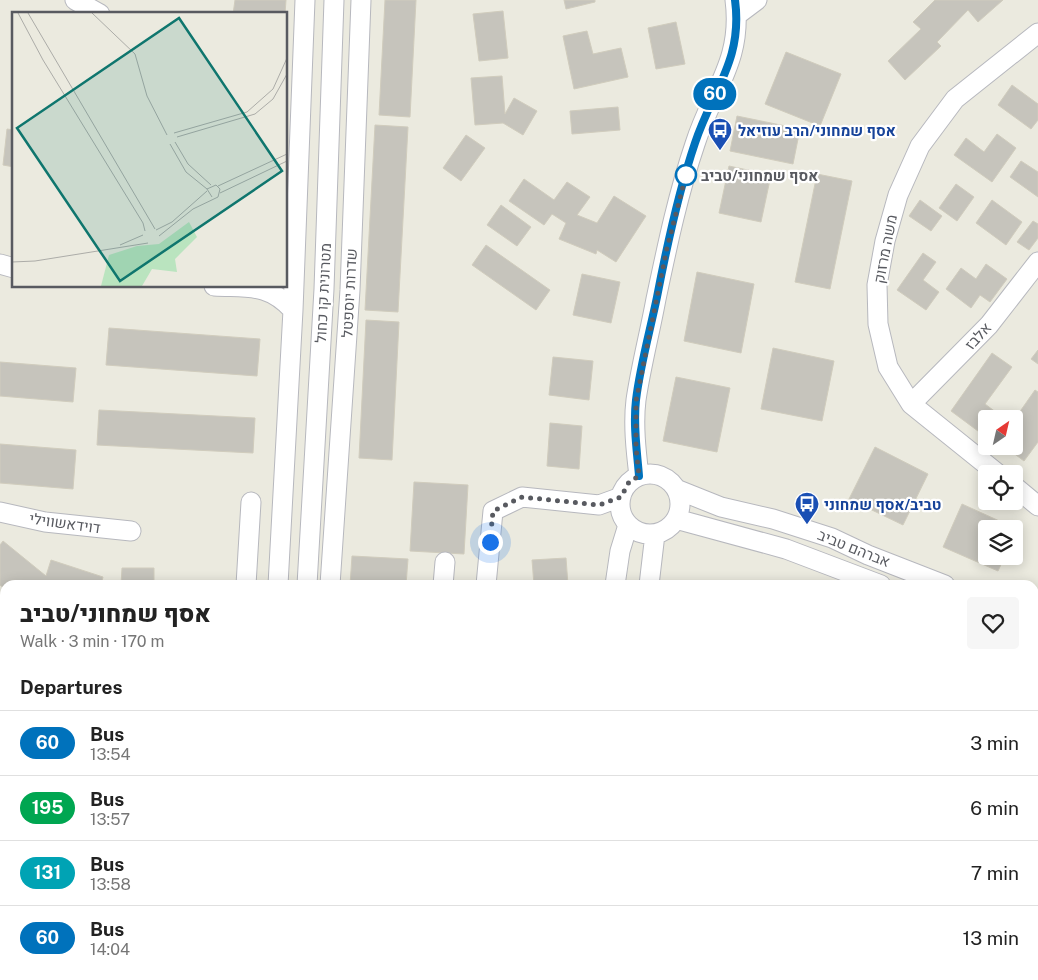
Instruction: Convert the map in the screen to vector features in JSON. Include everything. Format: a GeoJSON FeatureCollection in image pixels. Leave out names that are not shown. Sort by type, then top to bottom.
{"type":"FeatureCollection","features":[{"type":"Feature","properties":{"kind":"street"},"geometry":{"type":"LineString","coordinates":[[75,0],[96,12]]}},
{"type":"Feature","properties":{"kind":"street"},"geometry":{"type":"LineString","coordinates":[[278,580],[293,310],[305,0]]}},
{"type":"Feature","properties":{"kind":"street","name":"מטרונית קו כחול"},"geometry":{"type":"LineString","coordinates":[[307,580],[324,289],[334,0]]}},
{"type":"Feature","properties":{"kind":"street","name":"שדרות יוספטל"},"geometry":{"type":"LineString","coordinates":[[330,580],[350,290],[361,0]]}},
{"type":"Feature","properties":{"kind":"street"},"geometry":{"type":"LineString","coordinates":[[639,476],[636,448],[636,401],[667,248],[694,144],[705,115],[730,64],[735,44],[736,7],[757,0]]}},
{"type":"Feature","properties":{"kind":"street","name":"משה מרזוק"},"geometry":{"type":"LineString","coordinates":[[987,465],[911,404],[888,367],[878,324],[877,285],[885,241],[898,195],[920,146],[955,99],[1038,33]]}},
{"type":"Feature","properties":{"kind":"street","name":"אלבז"},"geometry":{"type":"LineString","coordinates":[[911,404],[989,326],[1038,262]]}},
{"type":"Feature","properties":{"kind":"street"},"geometry":{"type":"LineString","coordinates":[[264,288],[282,298],[293,310]]}},
{"type":"Feature","properties":{"kind":"street"},"geometry":{"type":"LineString","coordinates":[[639,476],[660,476],[676,489],[680,509],[676,518],[671,526],[655,534],[645,534],[628,525],[621,515],[621,497],[629,482],[639,476]]}},
{"type":"Feature","properties":{"kind":"street","name":"אברהם טביב"},"geometry":{"type":"LineString","coordinates":[[676,489],[721,507],[774,519],[832,538],[868,555],[932,580]]}},
{"type":"Feature","properties":{"kind":"street"},"geometry":{"type":"LineString","coordinates":[[1023,494],[1038,506]]}},
{"type":"Feature","properties":{"kind":"street"},"geometry":{"type":"LineString","coordinates":[[486,580],[493,511],[522,497],[599,505],[621,497]]}},
{"type":"Feature","properties":{"kind":"street"},"geometry":{"type":"LineString","coordinates":[[246,580],[251,502]]}},
{"type":"Feature","properties":{"kind":"street","name":"דוידאשווילי"},"geometry":{"type":"LineString","coordinates":[[0,512],[45,522],[131,531]]}},
{"type":"Feature","properties":{"kind":"street","name":"אברהם טביב"},"geometry":{"type":"LineString","coordinates":[[676,518],[786,548],[856,580]]}},
{"type":"Feature","properties":{"kind":"street"},"geometry":{"type":"LineString","coordinates":[[616,580],[620,551],[628,525]]}},
{"type":"Feature","properties":{"kind":"street"},"geometry":{"type":"LineString","coordinates":[[650,580],[655,534]]}},
{"type":"Feature","properties":{"kind":"street"},"geometry":{"type":"LineString","coordinates":[[858,580],[868,555]]}},
{"type":"Feature","properties":{"kind":"street"},"geometry":{"type":"LineString","coordinates":[[443,580],[445,562]]}},
{"type":"Feature","properties":{"kind":"building"},"geometry":{"type":"Polygon","coordinates":[[[235,0],[286,0],[285,12],[233,12],[235,0]]]}},
{"type":"Feature","properties":{"kind":"building"},"geometry":{"type":"Polygon","coordinates":[[[385,0],[416,0],[410,117],[379,115],[385,0]]]}},
{"type":"Feature","properties":{"kind":"building"},"geometry":{"type":"Polygon","coordinates":[[[564,0],[595,0],[595,2],[566,9],[564,0]]]}},
{"type":"Feature","properties":{"kind":"building"},"geometry":{"type":"Polygon","coordinates":[[[935,0],[1003,0],[978,22],[968,10],[937,42],[941,46],[905,80],[888,61],[921,29],[913,22],[935,0]]]}},
{"type":"Feature","properties":{"kind":"building"},"geometry":{"type":"Polygon","coordinates":[[[503,11],[508,58],[479,61],[473,14],[503,11]]]}},
{"type":"Feature","properties":{"kind":"building"},"geometry":{"type":"Polygon","coordinates":[[[676,22],[685,64],[656,69],[648,28],[676,22]]]}},
{"type":"Feature","properties":{"kind":"building"},"geometry":{"type":"Polygon","coordinates":[[[587,31],[593,54],[621,48],[628,77],[574,89],[563,36],[587,31]]]}},
{"type":"Feature","properties":{"kind":"building"},"geometry":{"type":"Polygon","coordinates":[[[786,52],[841,74],[820,126],[765,104],[786,52]]]}},
{"type":"Feature","properties":{"kind":"building"},"geometry":{"type":"Polygon","coordinates":[[[502,76],[505,114],[514,98],[537,111],[523,135],[503,123],[475,125],[471,78],[502,76]]]}},
{"type":"Feature","properties":{"kind":"building"},"geometry":{"type":"Polygon","coordinates":[[[1012,85],[1038,104],[1038,120],[1031,129],[998,105],[1012,85]]]}},
{"type":"Feature","properties":{"kind":"building"},"geometry":{"type":"Polygon","coordinates":[[[618,107],[620,130],[572,134],[570,111],[618,107]]]}},
{"type":"Feature","properties":{"kind":"building"},"geometry":{"type":"Polygon","coordinates":[[[737,116],[800,129],[793,164],[730,151],[737,116]]]}},
{"type":"Feature","properties":{"kind":"building"},"geometry":{"type":"Polygon","coordinates":[[[375,125],[408,127],[398,312],[365,310],[375,125]]]}},
{"type":"Feature","properties":{"kind":"building"},"geometry":{"type":"Polygon","coordinates":[[[7,129],[12,130],[12,167],[3,165],[7,129]]]}},
{"type":"Feature","properties":{"kind":"building"},"geometry":{"type":"Polygon","coordinates":[[[997,134],[1016,148],[992,182],[954,155],[966,138],[984,152],[997,134]]]}},
{"type":"Feature","properties":{"kind":"building"},"geometry":{"type":"Polygon","coordinates":[[[466,135],[485,148],[461,181],[443,168],[466,135]]]}},
{"type":"Feature","properties":{"kind":"building"},"geometry":{"type":"Polygon","coordinates":[[[1021,161],[1038,172],[1038,197],[1010,177],[1021,161]]]}},
{"type":"Feature","properties":{"kind":"building"},"geometry":{"type":"Polygon","coordinates":[[[729,166],[771,175],[761,222],[719,213],[729,166]]]}},
{"type":"Feature","properties":{"kind":"building"},"geometry":{"type":"Polygon","coordinates":[[[817,174],[852,181],[830,289],[795,282],[817,174]]]}},
{"type":"Feature","properties":{"kind":"building"},"geometry":{"type":"Polygon","coordinates":[[[524,179],[554,200],[567,182],[590,197],[577,215],[597,223],[614,196],[646,216],[616,262],[597,250],[596,254],[559,239],[566,223],[552,214],[544,225],[509,201],[524,179]]]}},
{"type":"Feature","properties":{"kind":"building"},"geometry":{"type":"Polygon","coordinates":[[[956,184],[974,197],[957,221],[939,208],[956,184]]]}},
{"type":"Feature","properties":{"kind":"building"},"geometry":{"type":"Polygon","coordinates":[[[920,200],[942,216],[931,231],[909,216],[920,200]]]}},
{"type":"Feature","properties":{"kind":"building"},"geometry":{"type":"Polygon","coordinates":[[[992,200],[1022,222],[1006,245],[976,223],[992,200]]]}},
{"type":"Feature","properties":{"kind":"building"},"geometry":{"type":"Polygon","coordinates":[[[501,205],[531,227],[517,246],[487,225],[501,205]]]}},
{"type":"Feature","properties":{"kind":"building"},"geometry":{"type":"Polygon","coordinates":[[[1033,221],[1038,224],[1038,238],[1029,250],[1017,242],[1033,221]]]}},
{"type":"Feature","properties":{"kind":"building"},"geometry":{"type":"Polygon","coordinates":[[[486,245],[550,290],[536,310],[472,265],[486,245]]]}},
{"type":"Feature","properties":{"kind":"building"},"geometry":{"type":"Polygon","coordinates":[[[923,253],[936,262],[923,280],[939,292],[926,310],[897,290],[923,253]]]}},
{"type":"Feature","properties":{"kind":"building"},"geometry":{"type":"Polygon","coordinates":[[[986,264],[1007,279],[990,302],[980,295],[971,308],[946,289],[961,268],[976,279],[986,264]]]}},
{"type":"Feature","properties":{"kind":"building"},"geometry":{"type":"Polygon","coordinates":[[[697,272],[754,284],[741,353],[684,341],[697,272]]]}},
{"type":"Feature","properties":{"kind":"building"},"geometry":{"type":"Polygon","coordinates":[[[582,274],[620,282],[611,323],[573,315],[582,274]]]}},
{"type":"Feature","properties":{"kind":"building"},"geometry":{"type":"Polygon","coordinates":[[[366,320],[399,322],[392,460],[359,458],[366,320]]]}},
{"type":"Feature","properties":{"kind":"building"},"geometry":{"type":"Polygon","coordinates":[[[109,328],[260,339],[257,376],[106,365],[109,328]]]}},
{"type":"Feature","properties":{"kind":"building"},"geometry":{"type":"Polygon","coordinates":[[[773,348],[834,361],[822,421],[761,409],[773,348]]]}},
{"type":"Feature","properties":{"kind":"building"},"geometry":{"type":"Polygon","coordinates":[[[1038,350],[1038,364],[1031,359],[1038,350]]]}},
{"type":"Feature","properties":{"kind":"building"},"geometry":{"type":"Polygon","coordinates":[[[992,353],[1012,367],[985,404],[993,410],[978,410],[978,431],[951,411],[992,353]]]}},
{"type":"Feature","properties":{"kind":"building"},"geometry":{"type":"Polygon","coordinates":[[[553,357],[593,361],[589,400],[549,395],[553,357]]]}},
{"type":"Feature","properties":{"kind":"building"},"geometry":{"type":"Polygon","coordinates":[[[0,362],[76,368],[73,402],[0,396],[0,362]]]}},
{"type":"Feature","properties":{"kind":"building"},"geometry":{"type":"Polygon","coordinates":[[[676,377],[730,388],[717,452],[663,441],[676,377]]]}},
{"type":"Feature","properties":{"kind":"building"},"geometry":{"type":"Polygon","coordinates":[[[1035,390],[1038,392],[1038,442],[1024,461],[1016,455],[1023,455],[1023,410],[1021,410],[1035,390]]]}},
{"type":"Feature","properties":{"kind":"building"},"geometry":{"type":"Polygon","coordinates":[[[99,410],[255,418],[253,453],[97,445],[99,410]]]}},
{"type":"Feature","properties":{"kind":"building"},"geometry":{"type":"Polygon","coordinates":[[[550,423],[582,426],[579,469],[547,466],[550,423]]]}},
{"type":"Feature","properties":{"kind":"building"},"geometry":{"type":"Polygon","coordinates":[[[0,444],[76,450],[73,489],[0,483],[0,444]]]}},
{"type":"Feature","properties":{"kind":"building"},"geometry":{"type":"Polygon","coordinates":[[[875,447],[928,474],[903,525],[849,499],[875,447]]]}},
{"type":"Feature","properties":{"kind":"building"},"geometry":{"type":"Polygon","coordinates":[[[414,482],[468,485],[464,554],[410,551],[414,482]]]}},
{"type":"Feature","properties":{"kind":"building"},"geometry":{"type":"Polygon","coordinates":[[[962,504],[997,520],[978,520],[978,562],[943,547],[962,504]]]}},
{"type":"Feature","properties":{"kind":"building"},"geometry":{"type":"Polygon","coordinates":[[[3,541],[46,576],[51,560],[103,577],[102,580],[0,580],[0,545],[3,541]]]}},
{"type":"Feature","properties":{"kind":"building"},"geometry":{"type":"Polygon","coordinates":[[[352,556],[408,559],[406,580],[350,580],[352,556]]]}},
{"type":"Feature","properties":{"kind":"building"},"geometry":{"type":"Polygon","coordinates":[[[566,558],[568,580],[534,580],[532,560],[566,558]]]}},
{"type":"Feature","properties":{"kind":"building"},"geometry":{"type":"Polygon","coordinates":[[[984,565],[1001,565],[998,571],[984,565]]]}},
{"type":"Feature","properties":{"kind":"building"},"geometry":{"type":"Polygon","coordinates":[[[122,568],[154,568],[154,580],[121,580],[122,568]]]}},
{"type":"Feature","properties":{"kind":"bus line","name":"60"},"geometry":{"type":"LineString","coordinates":[[639,476],[636,448],[636,401],[652,318],[667,248],[694,144],[705,115],[730,64],[737,24],[735,0]]}},
{"type":"Feature","properties":{"kind":"place","name":"אסף שמחוני/הרב עוזיאל"},"geometry":{"type":"Point","coordinates":[720,151]}},
{"type":"Feature","properties":{"kind":"place","name":"אסף שמחוני/טביב"},"geometry":{"type":"Point","coordinates":[686,175]}},
{"type":"Feature","properties":{"kind":"place","name":"טביב/אסף שמחוני"},"geometry":{"type":"Point","coordinates":[807,525]}},
{"type":"Feature","properties":{"kind":"route"},"geometry":{"type":"LineString","coordinates":[[490,542],[493,511],[522,497],[553,502],[599,505],[621,497],[629,482],[639,476],[636,448],[636,401],[667,248],[686,175]]}}]}
